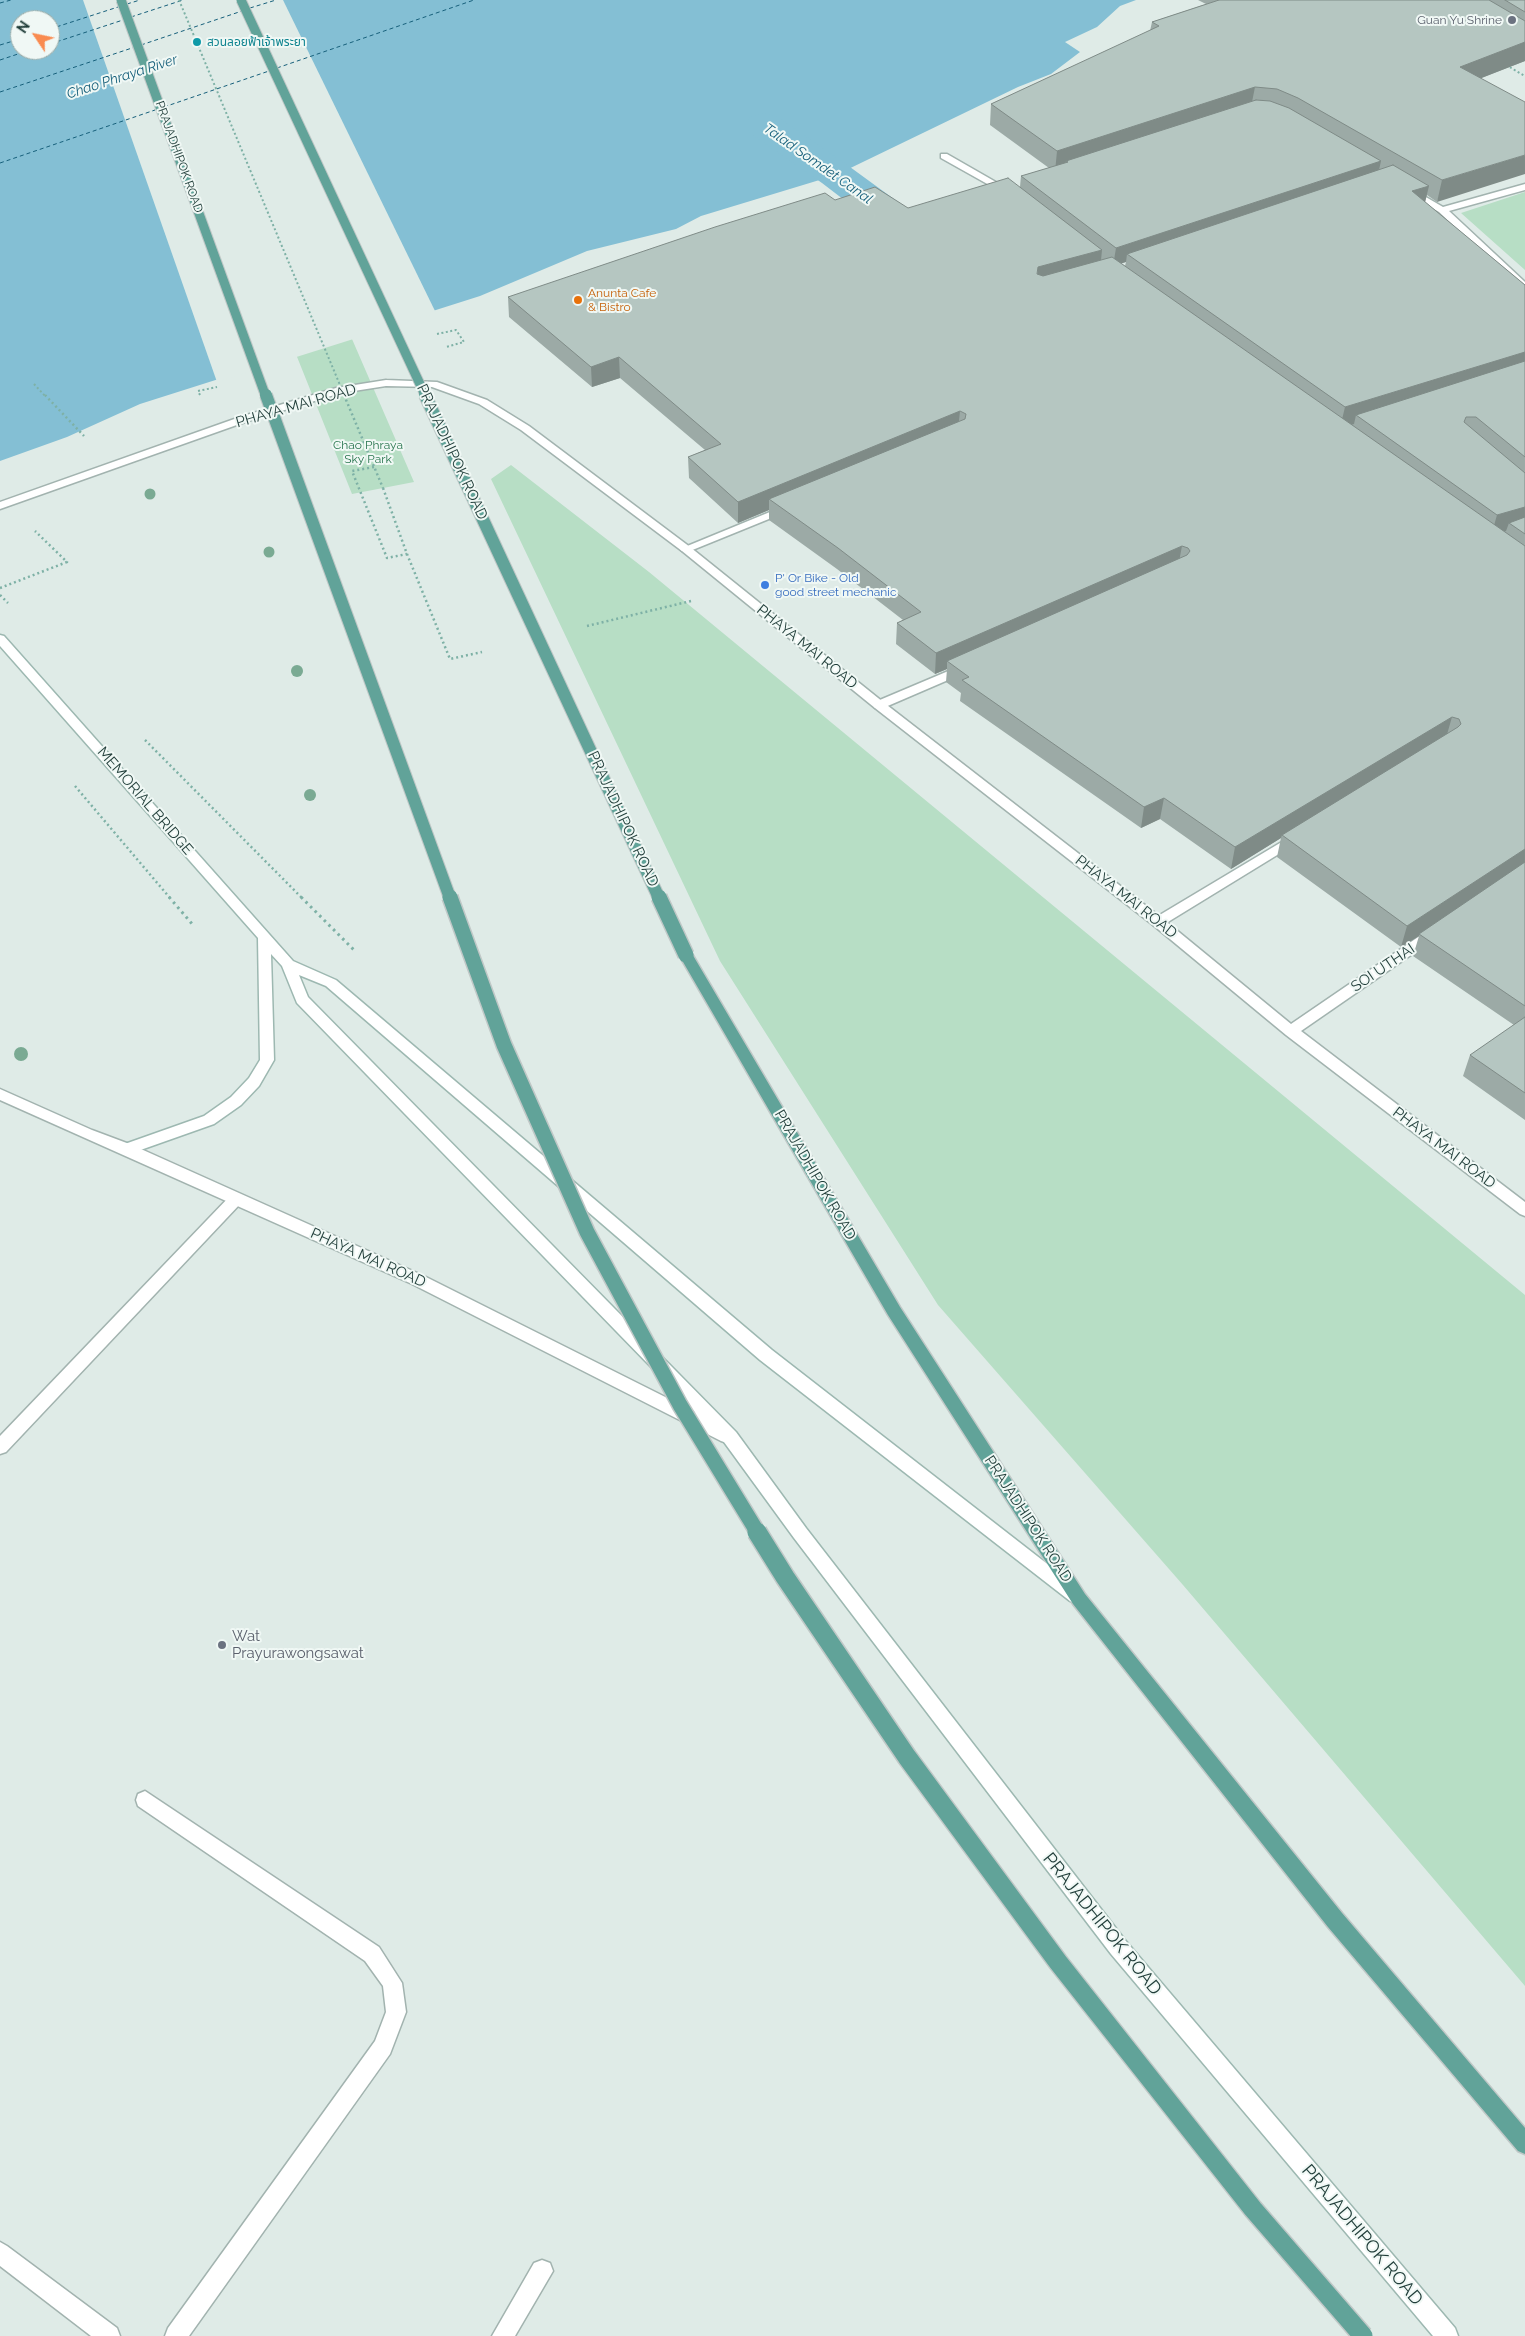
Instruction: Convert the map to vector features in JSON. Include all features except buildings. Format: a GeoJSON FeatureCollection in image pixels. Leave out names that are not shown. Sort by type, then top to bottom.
{"type":"FeatureCollection","features":[{"type":"Feature","properties":{"kind":"main road","name":"PRAJADHIPOK ROAD"},"geometry":{"type":"LineString","coordinates":[[121,0],[504,1045],[587,1232],[680,1405],[784,1577],[907,1757],[1058,1962],[1254,2209],[1363,2336]]}},
{"type":"Feature","properties":{"kind":"main road","name":"PRAJADHIPOK ROAD"},"geometry":{"type":"LineString","coordinates":[[241,0],[686,955],[894,1311],[1079,1598],[1335,1920],[1525,2144]]}},
{"type":"Feature","properties":{"kind":"street"},"geometry":{"type":"LineString","coordinates":[[944,156],[1013,193]]}},
{"type":"Feature","properties":{"kind":"street"},"geometry":{"type":"LineString","coordinates":[[1398,184],[1442,210],[1525,287]]}},
{"type":"Feature","properties":{"kind":"street"},"geometry":{"type":"LineString","coordinates":[[1442,210],[1525,187]]}},
{"type":"Feature","properties":{"kind":"street","name":"PHAYA MAI ROAD"},"geometry":{"type":"LineString","coordinates":[[0,506],[235,422],[340,390],[386,383],[433,384],[483,402],[516,423],[686,549],[879,706],[1158,922],[1291,1031],[1525,1210]]}},
{"type":"Feature","properties":{"kind":"street"},"geometry":{"type":"LineString","coordinates":[[686,549],[802,501]]}},
{"type":"Feature","properties":{"kind":"street","name":"MEMORIAL BRIDGE"},"geometry":{"type":"LineString","coordinates":[[0,639],[288,964]]}},
{"type":"Feature","properties":{"kind":"street"},"geometry":{"type":"LineString","coordinates":[[879,706],[973,664]]}},
{"type":"Feature","properties":{"kind":"street"},"geometry":{"type":"LineString","coordinates":[[1158,922],[1305,832]]}},
{"type":"Feature","properties":{"kind":"street","name":"SOI UTHAI"},"geometry":{"type":"LineString","coordinates":[[1291,1031],[1445,925]]}},
{"type":"Feature","properties":{"kind":"street"},"geometry":{"type":"LineString","coordinates":[[127,1149],[209,1120],[236,1101],[254,1082],[267,1060],[264,939]]}},
{"type":"Feature","properties":{"kind":"street","name":"PRAJADHIPOK ROAD"},"geometry":{"type":"LineString","coordinates":[[288,964],[302,999],[730,1437],[800,1534],[1118,1947],[1447,2336]]}},
{"type":"Feature","properties":{"kind":"street","name":"PRAJADHIPOK ROAD"},"geometry":{"type":"LineString","coordinates":[[288,964],[331,983],[766,1355],[1079,1598]]}},
{"type":"Feature","properties":{"kind":"street","name":"PHAYA MAI ROAD"},"geometry":{"type":"LineString","coordinates":[[0,1094],[418,1280],[730,1437]]}},
{"type":"Feature","properties":{"kind":"street"},"geometry":{"type":"LineString","coordinates":[[0,1447],[236,1199]]}},
{"type":"Feature","properties":{"kind":"street"},"geometry":{"type":"LineString","coordinates":[[145,1800],[372,1954],[392,1983],[396,2012],[383,2047],[176,2336]]}},
{"type":"Feature","properties":{"kind":"street"},"geometry":{"type":"LineString","coordinates":[[0,2253],[109,2336]]}},
{"type":"Feature","properties":{"kind":"street"},"geometry":{"type":"LineString","coordinates":[[503,2336],[542,2271]]}},
{"type":"Feature","properties":{"kind":"path"},"geometry":{"type":"LineString","coordinates":[[179,0],[383,488],[407,554],[450,659],[482,652]]}},
{"type":"Feature","properties":{"kind":"path"},"geometry":{"type":"LineString","coordinates":[[1502,63],[1525,76]]}},
{"type":"Feature","properties":{"kind":"path"},"geometry":{"type":"LineString","coordinates":[[34,384],[82,434]]}},
{"type":"Feature","properties":{"kind":"path"},"geometry":{"type":"LineString","coordinates":[[374,467],[352,471],[387,558],[407,554]]}},
{"type":"Feature","properties":{"kind":"path"},"geometry":{"type":"LineString","coordinates":[[0,588],[67,562],[33,529]]}},
{"type":"Feature","properties":{"kind":"path"},"geometry":{"type":"LineString","coordinates":[[0,594],[14,609]]}},
{"type":"Feature","properties":{"kind":"path"},"geometry":{"type":"LineString","coordinates":[[587,626],[692,601]]}},
{"type":"Feature","properties":{"kind":"path"},"geometry":{"type":"LineString","coordinates":[[140,735],[357,953]]}},
{"type":"Feature","properties":{"kind":"path"},"geometry":{"type":"LineString","coordinates":[[71,781],[193,925]]}},
{"type":"Feature","properties":{"kind":"green space","name":"Chao Phraya Sky Park"},"geometry":{"type":"Polygon","coordinates":[[[154,0],[205,0],[414,482],[352,494],[154,0]]]}},
{"type":"Feature","properties":{"kind":"green space"},"geometry":{"type":"Polygon","coordinates":[[[1525,192],[1525,270],[1461,213],[1525,192]]]}},
{"type":"Feature","properties":{"kind":"green space"},"geometry":{"type":"Polygon","coordinates":[[[511,465],[649,572],[1525,1295],[1525,1986],[1183,1585],[938,1305],[720,961],[491,479],[511,465]]]}},
{"type":"Feature","properties":{"kind":"water","name":"Chao Phraya River"},"geometry":{"type":"Polygon","coordinates":[[[0,0],[1136,0],[1120,6],[1097,27],[1065,42],[1080,52],[1051,74],[1018,87],[836,175],[701,216],[676,229],[587,251],[480,296],[140,404],[67,437],[0,461],[0,0]]]}},
{"type":"Feature","properties":{"kind":"pier"},"geometry":{"type":"Polygon","coordinates":[[[83,0],[283,0],[436,313],[217,382],[83,0]]]}},
{"type":"Feature","properties":{"kind":"waterway","name":"Talad Somdet Canal"},"geometry":{"type":"LineString","coordinates":[[764,125],[836,175],[931,246]]}},
{"type":"Feature","properties":{"kind":"ferry route"},"geometry":{"type":"LineString","coordinates":[[0,3],[11,0]]}},
{"type":"Feature","properties":{"kind":"ferry route"},"geometry":{"type":"LineString","coordinates":[[127,4],[140,0]]}},
{"type":"Feature","properties":{"kind":"ferry route"},"geometry":{"type":"LineString","coordinates":[[131,17],[183,0]]}},
{"type":"Feature","properties":{"kind":"ferry route"},"geometry":{"type":"LineString","coordinates":[[250,8],[276,0]]}},
{"type":"Feature","properties":{"kind":"ferry route"},"geometry":{"type":"LineString","coordinates":[[277,68],[474,0]]}},
{"type":"Feature","properties":{"kind":"ferry route"},"geometry":{"type":"LineString","coordinates":[[60,26],[118,7]]}},
{"type":"Feature","properties":{"kind":"ferry route"},"geometry":{"type":"LineString","coordinates":[[141,45],[242,11]]}},
{"type":"Feature","properties":{"kind":"ferry route"},"geometry":{"type":"LineString","coordinates":[[60,41],[123,20]]}},
{"type":"Feature","properties":{"kind":"ferry route"},"geometry":{"type":"LineString","coordinates":[[0,45],[10,42]]}},
{"type":"Feature","properties":{"kind":"ferry route"},"geometry":{"type":"LineString","coordinates":[[0,92],[135,47]]}},
{"type":"Feature","properties":{"kind":"ferry route"},"geometry":{"type":"LineString","coordinates":[[0,60],[10,57]]}},
{"type":"Feature","properties":{"kind":"ferry route"},"geometry":{"type":"LineString","coordinates":[[164,107],[269,71]]}},
{"type":"Feature","properties":{"kind":"ferry route"},"geometry":{"type":"LineString","coordinates":[[0,163],[155,110]]}},
{"type":"Feature","properties":{"kind":"place","name":"Guan Yu Shrine"},"geometry":{"type":"Point","coordinates":[1512,20]}},
{"type":"Feature","properties":{"kind":"place","name":"สวนลอยฟ้าเจ้าพระยา"},"geometry":{"type":"Point","coordinates":[197,42]}},
{"type":"Feature","properties":{"kind":"place","name":"Anunta Cafe & Bistro"},"geometry":{"type":"Point","coordinates":[578,300]}},
{"type":"Feature","properties":{"kind":"place","name":"P' Or Bike - Old good street mechanic"},"geometry":{"type":"Point","coordinates":[765,585]}},
{"type":"Feature","properties":{"kind":"place","name":"Wat Prayurawongsawat"},"geometry":{"type":"Point","coordinates":[222,1645]}}]}
